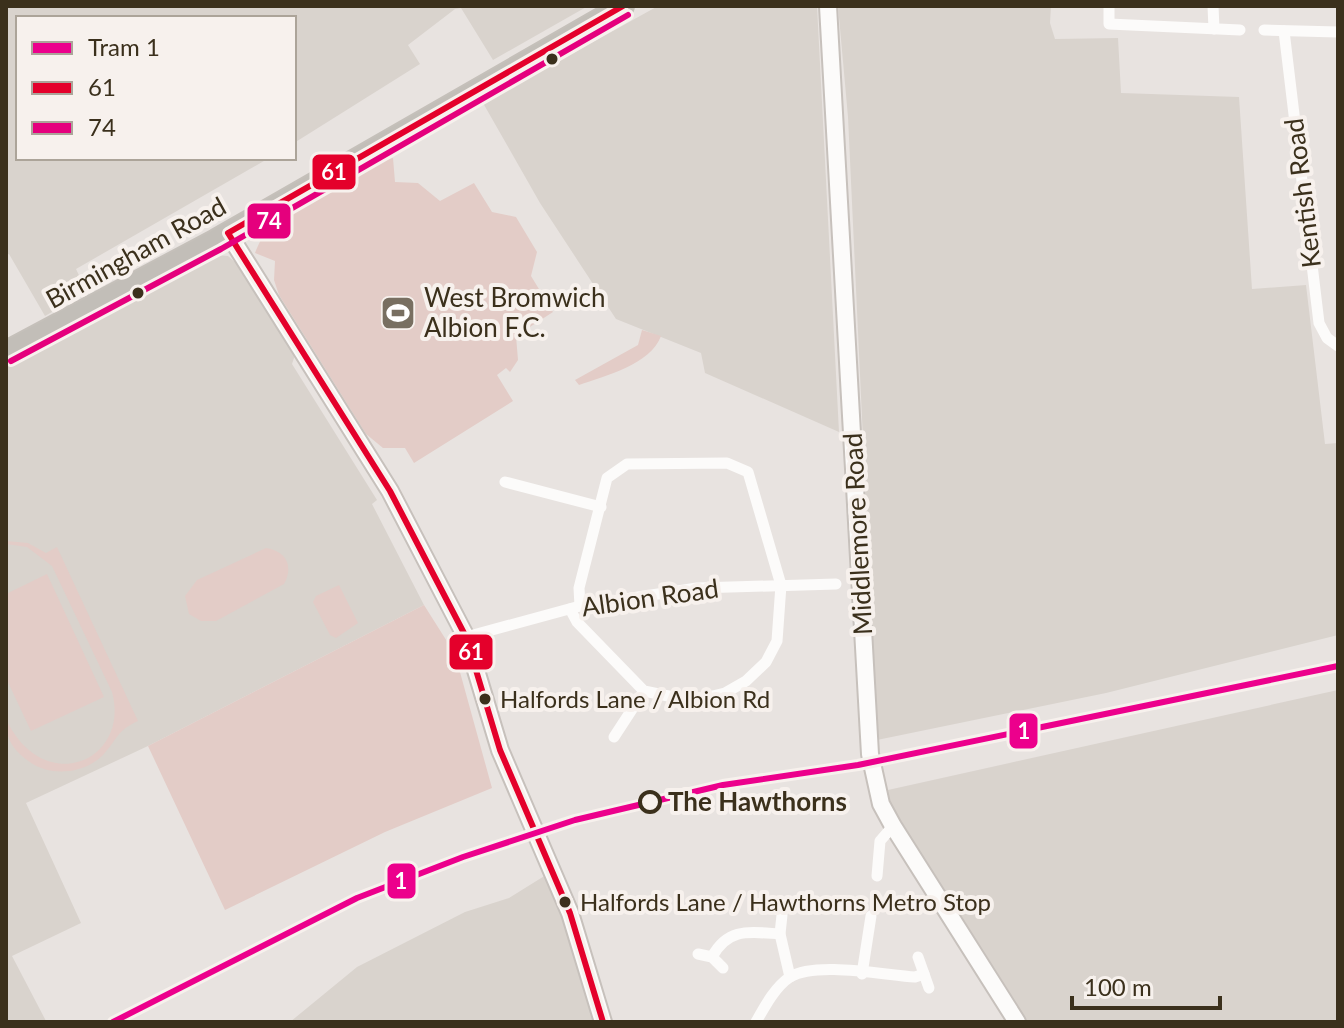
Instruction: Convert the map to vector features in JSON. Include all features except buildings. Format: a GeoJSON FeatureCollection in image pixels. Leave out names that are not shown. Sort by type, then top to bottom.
{"type":"FeatureCollection","features":[{"type":"Feature","properties":{"kind":"highway","name":"Birmingham Road"},"geometry":{"type":"LineString","coordinates":[[6,352],[228,233],[623,6]]}},
{"type":"Feature","properties":{"kind":"street","name":"Middlemore Road"},"geometry":{"type":"LineString","coordinates":[[828,6],[869,746],[876,783],[893,826],[1017,1022]]}},
{"type":"Feature","properties":{"kind":"street"},"geometry":{"type":"LineString","coordinates":[[1109,6],[1109,24],[1240,30]]}},
{"type":"Feature","properties":{"kind":"street"},"geometry":{"type":"LineString","coordinates":[[1213,6],[1214,29]]}},
{"type":"Feature","properties":{"kind":"street"},"geometry":{"type":"LineString","coordinates":[[1264,30],[1338,32]]}},
{"type":"Feature","properties":{"kind":"street","name":"Kentish Road"},"geometry":{"type":"LineString","coordinates":[[1284,31],[1319,323],[1327,338],[1338,346]]}},
{"type":"Feature","properties":{"kind":"street"},"geometry":{"type":"LineString","coordinates":[[228,233],[390,491],[466,637],[500,750],[554,870],[603,1022]]}},
{"type":"Feature","properties":{"kind":"street"},"geometry":{"type":"LineString","coordinates":[[727,463],[740,467],[753,481],[781,585],[777,641],[766,662],[746,681],[725,693],[704,698],[678,698],[644,691],[577,622],[575,608],[579,588],[607,478],[627,464],[727,463]]}},
{"type":"Feature","properties":{"kind":"street"},"geometry":{"type":"LineString","coordinates":[[505,482],[601,507]]}},
{"type":"Feature","properties":{"kind":"street","name":"Albion Road"},"geometry":{"type":"LineString","coordinates":[[466,637],[575,608],[697,588],[836,584]]}},
{"type":"Feature","properties":{"kind":"street"},"geometry":{"type":"LineString","coordinates":[[614,737],[644,691]]}},
{"type":"Feature","properties":{"kind":"street"},"geometry":{"type":"LineString","coordinates":[[877,876],[880,841],[893,826]]}},
{"type":"Feature","properties":{"kind":"street"},"geometry":{"type":"LineString","coordinates":[[782,915],[780,934],[790,977]]}},
{"type":"Feature","properties":{"kind":"street"},"geometry":{"type":"LineString","coordinates":[[862,974],[871,916]]}},
{"type":"Feature","properties":{"kind":"street"},"geometry":{"type":"LineString","coordinates":[[712,957],[727,937],[737,932],[780,934]]}},
{"type":"Feature","properties":{"kind":"street"},"geometry":{"type":"LineString","coordinates":[[577,934],[588,953],[611,1022]]}},
{"type":"Feature","properties":{"kind":"street"},"geometry":{"type":"LineString","coordinates":[[698,954],[712,957],[723,968]]}},
{"type":"Feature","properties":{"kind":"street"},"geometry":{"type":"LineString","coordinates":[[918,957],[929,988]]}},
{"type":"Feature","properties":{"kind":"street"},"geometry":{"type":"LineString","coordinates":[[756,1022],[777,990],[790,977],[824,969],[915,977],[924,974]]}},
{"type":"Feature","properties":{"kind":"shaded area"},"geometry":{"type":"Polygon","coordinates":[[[6,6],[588,6],[493,60],[461,8],[455,9],[408,45],[420,64],[296,142],[296,16],[16,16],[16,160],[266,160],[76,269],[87,292],[45,316],[9,254],[6,255],[6,6]]]}},
{"type":"Feature","properties":{"kind":"shaded area"},"geometry":{"type":"Polygon","coordinates":[[[658,6],[817,6],[839,432],[705,373],[701,353],[616,319],[540,203],[483,103],[658,6]]]}},
{"type":"Feature","properties":{"kind":"shaded area"},"geometry":{"type":"Polygon","coordinates":[[[838,6],[1051,6],[1050,23],[1055,39],[1118,38],[1121,93],[1239,97],[1252,289],[1306,285],[1325,444],[1338,443],[1338,635],[1106,693],[877,740],[848,117],[838,6]]]}},
{"type":"Feature","properties":{"kind":"shaded area"},"geometry":{"type":"Polygon","coordinates":[[[393,158],[395,182],[418,183],[440,201],[474,183],[492,212],[516,217],[537,252],[531,276],[553,312],[516,336],[518,360],[510,372],[506,368],[497,375],[513,401],[414,463],[405,448],[383,448],[366,434],[279,295],[274,280],[275,261],[255,253],[268,229],[295,208],[348,176],[393,158]]]}},
{"type":"Feature","properties":{"kind":"shaded area"},"geometry":{"type":"Polygon","coordinates":[[[215,255],[228,256],[237,264],[296,352],[292,364],[377,500],[372,504],[424,605],[148,746],[26,803],[81,923],[12,956],[46,1021],[6,1022],[6,365],[215,255]]]}},
{"type":"Feature","properties":{"kind":"shaded area"},"geometry":{"type":"Polygon","coordinates":[[[642,330],[661,336],[648,354],[626,368],[579,385],[575,380],[638,345],[642,330]]]}},
{"type":"Feature","properties":{"kind":"shaded area"},"geometry":{"type":"Polygon","coordinates":[[[6,541],[28,543],[46,553],[57,547],[138,721],[125,728],[103,755],[86,767],[65,771],[45,769],[22,756],[8,737],[6,719],[22,743],[41,758],[61,764],[80,761],[97,752],[109,737],[114,716],[112,692],[52,566],[27,547],[6,544],[6,541]]]}},
{"type":"Feature","properties":{"kind":"shaded area"},"geometry":{"type":"Polygon","coordinates":[[[266,548],[279,552],[286,560],[288,571],[284,584],[216,621],[201,621],[189,614],[185,596],[197,580],[266,548]]]}},
{"type":"Feature","properties":{"kind":"shaded area"},"geometry":{"type":"Polygon","coordinates":[[[47,574],[104,697],[31,731],[6,678],[6,594],[47,574]]]}},
{"type":"Feature","properties":{"kind":"shaded area"},"geometry":{"type":"Polygon","coordinates":[[[339,585],[358,623],[336,638],[330,635],[313,602],[316,596],[339,585]]]}},
{"type":"Feature","properties":{"kind":"shaded area"},"geometry":{"type":"Polygon","coordinates":[[[424,605],[455,654],[492,788],[385,832],[225,910],[148,746],[424,605]]]}},
{"type":"Feature","properties":{"kind":"shaded area"},"geometry":{"type":"Polygon","coordinates":[[[1338,690],[1338,1022],[1027,1022],[889,805],[888,790],[1338,690]]]}},
{"type":"Feature","properties":{"kind":"shaded area"},"geometry":{"type":"Polygon","coordinates":[[[554,870],[608,1022],[290,1022],[357,967],[465,912],[509,898],[554,870]]]}},
{"type":"Feature","properties":{"kind":"tram line","name":"1"},"geometry":{"type":"LineString","coordinates":[[113,1022],[357,898],[463,857],[575,820],[723,785],[858,765],[1338,666]]}},
{"type":"Feature","properties":{"kind":"transit line","name":"61"},"geometry":{"type":"LineString","coordinates":[[603,1022],[570,913],[500,750],[466,637],[390,491],[228,233],[623,6]]}},
{"type":"Feature","properties":{"kind":"transit line","name":"74"},"geometry":{"type":"LineString","coordinates":[[11,361],[221,249],[628,15]]}},
{"type":"Feature","properties":{"kind":"place","name":"West Bromwich Albion F.C."},"geometry":{"type":"Point","coordinates":[398,313]}},
{"type":"Feature","properties":{"kind":"place","name":"Halfords Lane / Albion Rd"},"geometry":{"type":"Point","coordinates":[485,699]}},
{"type":"Feature","properties":{"kind":"place","name":"The Hawthorns"},"geometry":{"type":"Point","coordinates":[650,802]}},
{"type":"Feature","properties":{"kind":"place","name":"Halfords Lane / Hawthorns Metro Stop"},"geometry":{"type":"Point","coordinates":[565,902]}}]}
